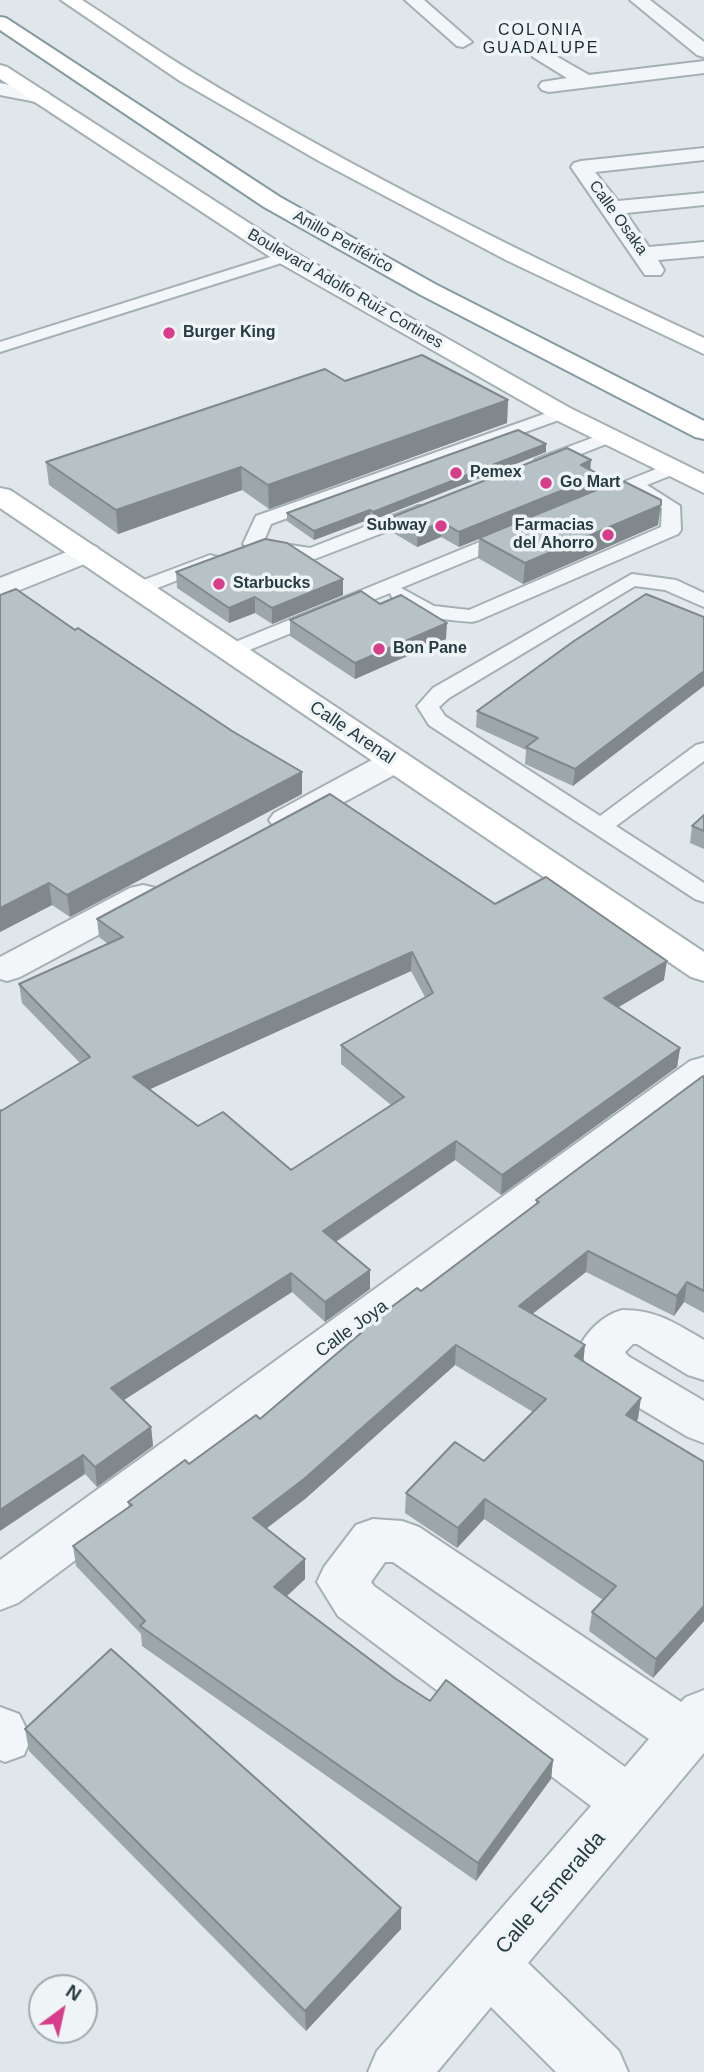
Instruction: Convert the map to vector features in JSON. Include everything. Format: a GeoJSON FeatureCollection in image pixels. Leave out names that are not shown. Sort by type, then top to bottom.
{"type":"FeatureCollection","features":[{"type":"Feature","properties":{"kind":"main road"},"geometry":{"type":"LineString","coordinates":[[2,0],[177,114]]}},
{"type":"Feature","properties":{"kind":"main road"},"geometry":{"type":"LineString","coordinates":[[70,0],[203,86],[357,173],[594,296],[704,347]]}},
{"type":"Feature","properties":{"kind":"main road","name":"Anillo Periférico"},"geometry":{"type":"LineString","coordinates":[[0,22],[272,202],[427,289],[704,431]]}},
{"type":"Feature","properties":{"kind":"main road","name":"Boulevard Adolfo Ruiz Cortines"},"geometry":{"type":"LineString","coordinates":[[0,71],[286,257],[561,413],[704,485]]}},
{"type":"Feature","properties":{"kind":"main road","name":"Calle Arenal"},"geometry":{"type":"LineString","coordinates":[[0,496],[704,969]]}},
{"type":"Feature","properties":{"kind":"street"},"geometry":{"type":"LineString","coordinates":[[414,0],[463,42]]}},
{"type":"Feature","properties":{"kind":"street"},"geometry":{"type":"LineString","coordinates":[[639,0],[704,51]]}},
{"type":"Feature","properties":{"kind":"street"},"geometry":{"type":"LineString","coordinates":[[540,53],[586,82]]}},
{"type":"Feature","properties":{"kind":"street"},"geometry":{"type":"LineString","coordinates":[[549,86],[704,67]]}},
{"type":"Feature","properties":{"kind":"street"},"geometry":{"type":"LineString","coordinates":[[0,89],[41,97]]}},
{"type":"Feature","properties":{"kind":"street","name":"Calle Osaka"},"geometry":{"type":"LineString","coordinates":[[704,154],[581,167],[649,262],[704,249]]}},
{"type":"Feature","properties":{"kind":"street"},"geometry":{"type":"LineString","coordinates":[[612,208],[704,199]]}},
{"type":"Feature","properties":{"kind":"street"},"geometry":{"type":"LineString","coordinates":[[0,589],[87,553]]}},
{"type":"Feature","properties":{"kind":"street"},"geometry":{"type":"LineString","coordinates":[[261,833],[395,761]]}},
{"type":"Feature","properties":{"kind":"street"},"geometry":{"type":"LineString","coordinates":[[7,969],[177,878]]}},
{"type":"Feature","properties":{"kind":"street","name":"Calle Joya"},"geometry":{"type":"LineString","coordinates":[[0,1588],[704,1070]]}},
{"type":"Feature","properties":{"kind":"street"},"geometry":{"type":"LineString","coordinates":[[704,1363],[644,1327],[622,1326],[600,1349],[612,1369],[704,1424]]}},
{"type":"Feature","properties":{"kind":"street"},"geometry":{"type":"LineString","coordinates":[[629,1802],[356,1601],[342,1582],[373,1541],[402,1542],[695,1725]]}},
{"type":"Feature","properties":{"kind":"street","name":"Calle Esmeralda"},"geometry":{"type":"LineString","coordinates":[[398,2072],[695,1725]]}},
{"type":"Feature","properties":{"kind":"street"},"geometry":{"type":"LineString","coordinates":[[489,1965],[598,2072]]}},
{"type":"Feature","properties":{"kind":"lane"},"geometry":{"type":"LineString","coordinates":[[0,347],[286,257]]}},
{"type":"Feature","properties":{"kind":"lane"},"geometry":{"type":"LineString","coordinates":[[241,549],[262,520],[561,413]]}},
{"type":"Feature","properties":{"kind":"lane"},"geometry":{"type":"LineString","coordinates":[[518,472],[608,437]]}},
{"type":"Feature","properties":{"kind":"lane"},"geometry":{"type":"LineString","coordinates":[[582,507],[671,469]]}},
{"type":"Feature","properties":{"kind":"lane"},"geometry":{"type":"LineString","coordinates":[[388,587],[429,612],[472,616],[671,530],[671,506],[633,485]]}},
{"type":"Feature","properties":{"kind":"lane"},"geometry":{"type":"LineString","coordinates":[[140,588],[241,549],[312,554],[441,503]]}},
{"type":"Feature","properties":{"kind":"lane"},"geometry":{"type":"LineString","coordinates":[[230,651],[530,528]]}},
{"type":"Feature","properties":{"kind":"lane"},"geometry":{"type":"LineString","coordinates":[[704,601],[669,584],[632,580],[441,693],[428,706],[437,720],[704,894]]}},
{"type":"Feature","properties":{"kind":"lane"},"geometry":{"type":"LineString","coordinates":[[600,827],[704,750]]}},
{"type":"Feature","properties":{"kind":"building"},"geometry":{"type":"Polygon","coordinates":[[[422,355],[508,400],[268,485],[241,467],[116,510],[46,462],[325,369],[345,381],[422,355]]]}},
{"type":"Feature","properties":{"kind":"building"},"geometry":{"type":"Polygon","coordinates":[[[518,430],[546,444],[373,512],[370,510],[314,531],[287,513],[518,430]]]}},
{"type":"Feature","properties":{"kind":"building"},"geometry":{"type":"Polygon","coordinates":[[[567,448],[591,460],[581,465],[600,475],[459,532],[442,522],[418,532],[392,517],[567,448]]]}},
{"type":"Feature","properties":{"kind":"building"},"geometry":{"type":"Polygon","coordinates":[[[621,480],[661,500],[661,505],[525,563],[479,538],[621,480]]]}},
{"type":"Feature","properties":{"kind":"building"},"geometry":{"type":"Polygon","coordinates":[[[265,539],[287,543],[343,579],[272,608],[255,597],[229,608],[176,572],[265,539]]]}},
{"type":"Feature","properties":{"kind":"building"},"geometry":{"type":"Polygon","coordinates":[[[16,589],[232,731],[302,772],[67,895],[49,883],[0,908],[0,595],[16,589]]]}},
{"type":"Feature","properties":{"kind":"building"},"geometry":{"type":"Polygon","coordinates":[[[361,591],[380,604],[401,595],[447,623],[355,663],[290,620],[361,591]]]}},
{"type":"Feature","properties":{"kind":"building"},"geometry":{"type":"Polygon","coordinates":[[[646,594],[704,617],[704,671],[575,769],[526,747],[538,738],[477,711],[574,641],[646,594]]]}},
{"type":"Feature","properties":{"kind":"building"},"geometry":{"type":"Polygon","coordinates":[[[330,794],[495,904],[546,877],[667,961],[604,998],[680,1048],[502,1175],[456,1141],[323,1231],[370,1270],[325,1302],[291,1273],[111,1388],[151,1427],[95,1467],[83,1455],[0,1510],[0,1110],[90,1057],[19,984],[123,937],[97,919],[330,794]],[[412,952],[133,1077],[198,1126],[223,1112],[291,1170],[404,1097],[341,1045],[433,993],[412,952]]]}},
{"type":"Feature","properties":{"kind":"building"},"geometry":{"type":"Polygon","coordinates":[[[704,815],[704,831],[692,826],[704,815]]]}},
{"type":"Feature","properties":{"kind":"building"},"geometry":{"type":"Polygon","coordinates":[[[703,1076],[704,1291],[687,1282],[677,1296],[588,1251],[519,1306],[585,1345],[575,1356],[641,1398],[626,1415],[704,1462],[704,1606],[656,1659],[592,1612],[616,1586],[485,1499],[458,1528],[406,1493],[455,1442],[484,1461],[546,1399],[456,1345],[304,1479],[253,1518],[305,1559],[274,1587],[396,1679],[430,1701],[446,1680],[553,1760],[478,1863],[140,1626],[145,1621],[73,1546],[132,1505],[128,1502],[185,1460],[189,1464],[256,1415],[260,1419],[361,1333],[359,1331],[417,1288],[421,1291],[539,1202],[536,1200],[703,1076]]]}},
{"type":"Feature","properties":{"kind":"building"},"geometry":{"type":"Polygon","coordinates":[[[111,1649],[401,1908],[305,2011],[25,1729],[111,1649]]]}},
{"type":"Feature","properties":{"kind":"place","name":"Burger King"},"geometry":{"type":"Point","coordinates":[169,333]}},
{"type":"Feature","properties":{"kind":"place","name":"Pemex"},"geometry":{"type":"Point","coordinates":[456,473]}},
{"type":"Feature","properties":{"kind":"place","name":"Go Mart"},"geometry":{"type":"Point","coordinates":[546,483]}},
{"type":"Feature","properties":{"kind":"place","name":"Subway"},"geometry":{"type":"Point","coordinates":[441,526]}},
{"type":"Feature","properties":{"kind":"place","name":"Farmacias del Ahorro"},"geometry":{"type":"Point","coordinates":[608,535]}},
{"type":"Feature","properties":{"kind":"place","name":"Starbucks"},"geometry":{"type":"Point","coordinates":[219,584]}},
{"type":"Feature","properties":{"kind":"place","name":"Bon Pane"},"geometry":{"type":"Point","coordinates":[379,649]}},
{"type":"Feature","properties":{"kind":"district","name":"COLONIA GUADALUPE"},"geometry":{"type":"Point","coordinates":[541,40]}}]}
